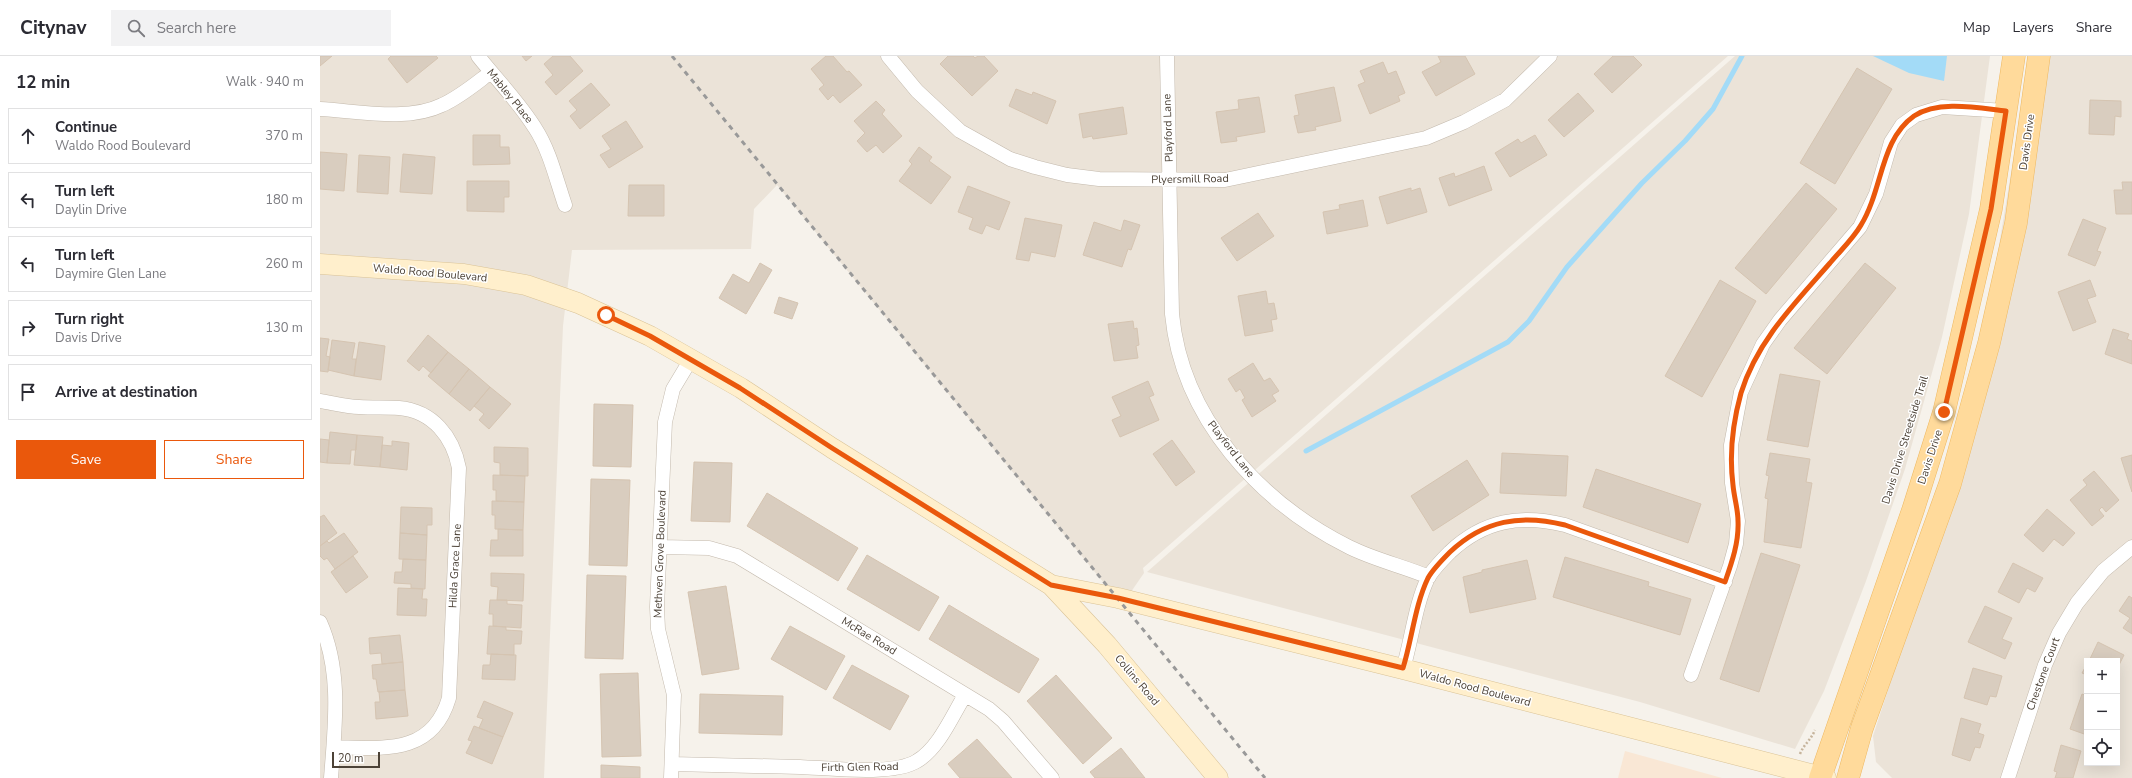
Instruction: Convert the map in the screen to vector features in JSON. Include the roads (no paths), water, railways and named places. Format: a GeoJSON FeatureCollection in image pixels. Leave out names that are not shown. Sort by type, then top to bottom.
{"type":"FeatureCollection","features":[{"type":"Feature","properties":{"kind":"main road","name":"Davis Drive"},"geometry":{"type":"LineString","coordinates":[[1822,777],[1913,510],[1944,412],[1991,209],[2014,56]]}},
{"type":"Feature","properties":{"kind":"main road","name":"Davis Drive"},"geometry":{"type":"LineString","coordinates":[[1848,778],[1862,728],[1950,484],[1989,344],[2016,223],[2039,56]]}},
{"type":"Feature","properties":{"kind":"street","name":"Mabley Place"},"geometry":{"type":"LineString","coordinates":[[478,56],[522,109],[536,129],[546,149],[565,205]]}},
{"type":"Feature","properties":{"kind":"street","name":"Plyersmill Road"},"geometry":{"type":"LineString","coordinates":[[888,56],[917,91],[960,131],[1010,159],[1035,168],[1066,175],[1099,179],[1170,180],[1225,180],[1426,138],[1464,122],[1505,100],[1550,56]]}},
{"type":"Feature","properties":{"kind":"street","name":"Playford Lane"},"geometry":{"type":"LineString","coordinates":[[1166,56],[1170,180],[1171,287],[1174,335],[1188,382],[1201,408],[1216,434],[1260,486],[1280,504],[1304,521],[1350,548],[1429,577]]}},
{"type":"Feature","properties":{"kind":"street"},"geometry":{"type":"LineString","coordinates":[[320,109],[407,115],[423,112],[442,106],[460,95],[491,72]]}},
{"type":"Feature","properties":{"kind":"street"},"geometry":{"type":"LineString","coordinates":[[1691,675],[1725,582],[1738,532],[1738,521],[1732,483],[1731,445],[1741,392],[1763,344],[1780,320],[1860,227],[1876,194],[1891,142],[1902,125],[1916,115],[1942,107],[2006,111]]}},
{"type":"Feature","properties":{"kind":"street","name":"Waldo Rood Boulevard"},"geometry":{"type":"LineString","coordinates":[[320,264],[464,274],[526,285],[578,303],[650,336],[740,388],[1051,585],[1118,598],[1403,668],[1822,777]]}},
{"type":"Feature","properties":{"kind":"street","name":"Methven Grove Boulevard"},"geometry":{"type":"LineString","coordinates":[[671,778],[674,695],[658,629],[657,607],[665,422],[668,403],[673,389],[691,359]]}},
{"type":"Feature","properties":{"kind":"street","name":"Hilda Grace Lane"},"geometry":{"type":"LineString","coordinates":[[320,401],[358,407],[400,408],[416,412],[442,428],[452,443],[459,468],[449,698],[445,710],[429,732],[414,741],[398,747],[334,746]]}},
{"type":"Feature","properties":{"kind":"street"},"geometry":{"type":"LineString","coordinates":[[1403,668],[1420,603],[1429,577],[1460,543],[1494,524],[1529,519],[1565,525],[1725,582]]}},
{"type":"Feature","properties":{"kind":"street","name":"McRae Road"},"geometry":{"type":"LineString","coordinates":[[660,547],[708,548],[737,556],[965,695],[1003,721],[1052,778]]}},
{"type":"Feature","properties":{"kind":"street","name":"Chestone Court"},"geometry":{"type":"LineString","coordinates":[[2008,778],[2045,665],[2058,633],[2077,603],[2103,571],[2132,548]]}},
{"type":"Feature","properties":{"kind":"street","name":"Collins Road"},"geometry":{"type":"LineString","coordinates":[[1051,585],[1107,645],[1218,778]]}},
{"type":"Feature","properties":{"kind":"street"},"geometry":{"type":"LineString","coordinates":[[320,622],[328,644],[334,678],[336,712],[332,778]]}},
{"type":"Feature","properties":{"kind":"street","name":"Firth Glen Road"},"geometry":{"type":"LineString","coordinates":[[672,764],[862,769],[907,766],[918,761],[931,749],[965,695]]}},
{"type":"Feature","properties":{"kind":"water"},"geometry":{"type":"Polygon","coordinates":[[[1873,56],[1947,56],[1944,81],[1909,73],[1873,56]]]}},
{"type":"Feature","properties":{"kind":"waterway"},"geometry":{"type":"LineString","coordinates":[[1306,451],[1508,342],[1529,321],[1567,267],[1642,183],[1685,141],[1713,109],[1742,56]]}},
{"type":"Feature","properties":{"kind":"railway"},"geometry":{"type":"LineString","coordinates":[[672,56],[1265,778]]}}]}
